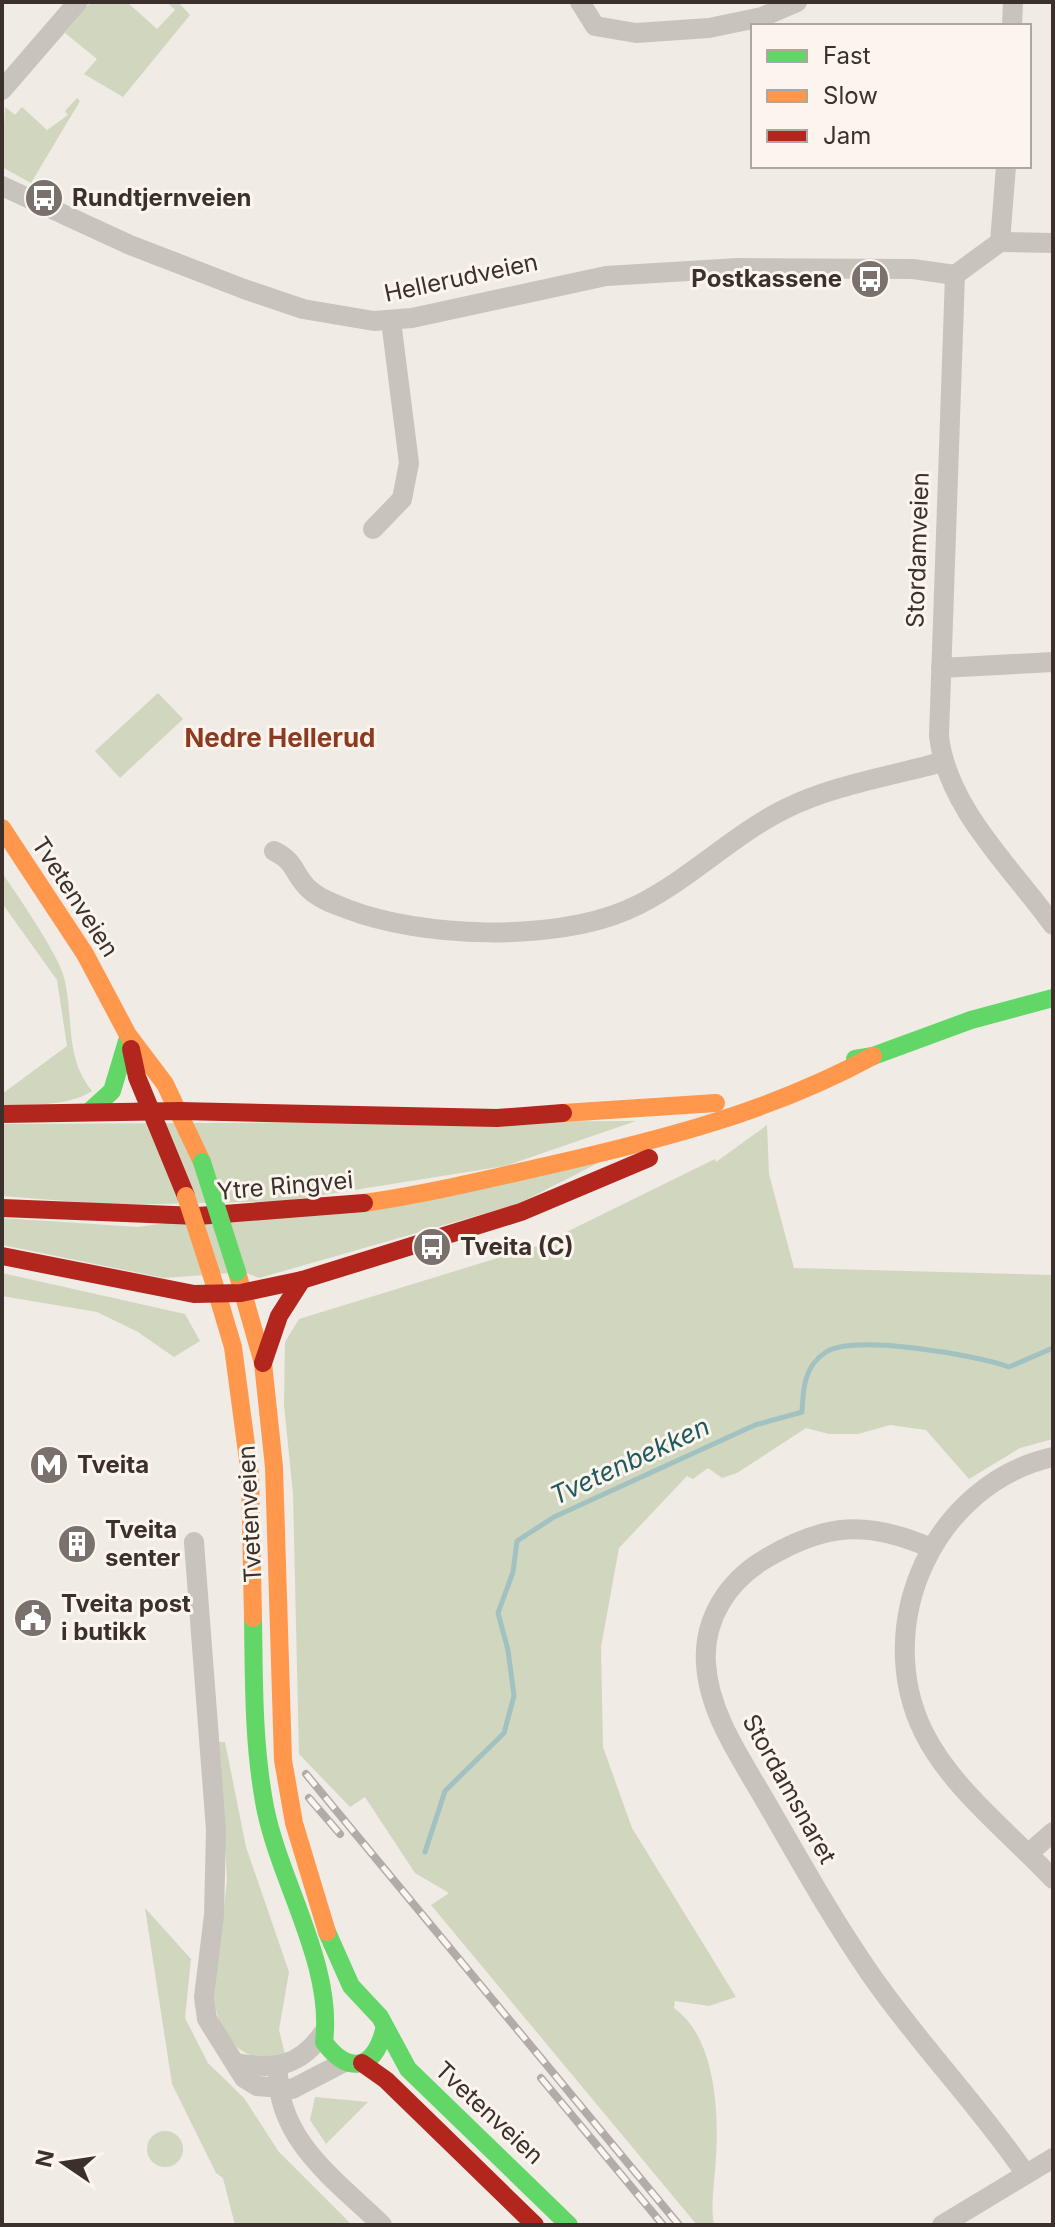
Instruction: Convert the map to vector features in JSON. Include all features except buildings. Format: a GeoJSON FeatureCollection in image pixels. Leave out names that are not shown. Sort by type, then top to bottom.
{"type":"FeatureCollection","features":[{"type":"Feature","properties":{"kind":"main road","name":"Tvetenveien"},"geometry":{"type":"LineString","coordinates":[[2,828],[77,940],[128,1035],[154,1067],[182,1120],[212,1190],[237,1272],[263,1363],[278,1520],[280,1711],[288,1791],[325,1928],[340,1965],[365,2004],[380,2017],[384,2030],[420,2081],[516,2169],[569,2225]]}},
{"type":"Feature","properties":{"kind":"main road","name":"Ytre Ringvei"},"geometry":{"type":"LineString","coordinates":[[971,1020],[1053,978]]}},
{"type":"Feature","properties":{"kind":"main road","name":"Ytre Ringvei"},"geometry":{"type":"LineString","coordinates":[[4,1208],[154,1216],[299,1211],[445,1190],[616,1152],[714,1125],[838,1077],[873,1056],[971,1020],[1053,998]]}},
{"type":"Feature","properties":{"kind":"main road","name":"Tvetenveien"},"geometry":{"type":"LineString","coordinates":[[128,1035],[137,1077],[157,1120],[219,1295],[236,1362],[250,1475],[259,1773],[281,1868],[321,1979],[329,2051],[386,2080],[535,2225]]}},
{"type":"Feature","properties":{"kind":"main road"},"geometry":{"type":"LineString","coordinates":[[89,1112],[112,1091],[128,1035]]}},
{"type":"Feature","properties":{"kind":"main road","name":"Ytre Ringvei"},"geometry":{"type":"LineString","coordinates":[[563,1162],[611,1140],[829,1063],[873,1056]]}},
{"type":"Feature","properties":{"kind":"main road"},"geometry":{"type":"LineString","coordinates":[[2,1114],[89,1112],[157,1120],[497,1118],[716,1103]]}},
{"type":"Feature","properties":{"kind":"main road"},"geometry":{"type":"LineString","coordinates":[[2,1256],[219,1295],[241,1293],[302,1280],[553,1200],[684,1144],[714,1125]]}},
{"type":"Feature","properties":{"kind":"main road"},"geometry":{"type":"LineString","coordinates":[[263,1363],[279,1316],[302,1280]]}},
{"type":"Feature","properties":{"kind":"main road"},"geometry":{"type":"LineString","coordinates":[[257,1343],[275,1285]]}},
{"type":"Feature","properties":{"kind":"main road"},"geometry":{"type":"LineString","coordinates":[[325,2026],[343,2005],[365,2004]]}},
{"type":"Feature","properties":{"kind":"main road"},"geometry":{"type":"LineString","coordinates":[[353,2062],[379,2050],[384,2030]]}},
{"type":"Feature","properties":{"kind":"street"},"geometry":{"type":"LineString","coordinates":[[2,90],[78,2]]}},
{"type":"Feature","properties":{"kind":"street"},"geometry":{"type":"LineString","coordinates":[[580,2],[595,26],[636,33],[730,25],[762,17],[797,2]]}},
{"type":"Feature","properties":{"kind":"street"},"geometry":{"type":"LineString","coordinates":[[1012,24],[1013,2]]}},
{"type":"Feature","properties":{"kind":"street"},"geometry":{"type":"LineString","coordinates":[[1000,242],[1006,168]]}},
{"type":"Feature","properties":{"kind":"street","name":"Hellerudveien"},"geometry":{"type":"LineString","coordinates":[[2,186],[130,245],[244,289],[316,312],[391,321],[600,277],[738,268],[913,269],[955,275]]}},
{"type":"Feature","properties":{"kind":"street"},"geometry":{"type":"LineString","coordinates":[[955,275],[1000,242],[1053,243]]}},
{"type":"Feature","properties":{"kind":"street","name":"Stordamveien"},"geometry":{"type":"LineString","coordinates":[[955,275],[939,736],[942,762],[963,803],[1053,925]]}},
{"type":"Feature","properties":{"kind":"street"},"geometry":{"type":"LineString","coordinates":[[373,529],[402,499],[409,463],[391,321]]}},
{"type":"Feature","properties":{"kind":"street"},"geometry":{"type":"LineString","coordinates":[[941,668],[1053,662]]}},
{"type":"Feature","properties":{"kind":"street"},"geometry":{"type":"LineString","coordinates":[[274,851],[290,859],[303,882],[316,895],[359,913],[460,930],[540,928],[588,922],[628,909],[787,807],[857,784],[942,762]]}},
{"type":"Feature","properties":{"kind":"street"},"geometry":{"type":"LineString","coordinates":[[1053,1457],[1009,1472],[957,1512],[931,1548],[914,1587],[906,1630],[912,1701],[924,1733],[949,1770],[1053,1879]]}},
{"type":"Feature","properties":{"kind":"street","name":"Stordamsnaret"},"geometry":{"type":"LineString","coordinates":[[931,1548],[894,1533],[858,1528],[792,1543],[756,1565],[726,1592],[710,1628],[706,1664],[726,1730],[837,1924],[893,2005],[989,2122],[1025,2173]]}},
{"type":"Feature","properties":{"kind":"street"},"geometry":{"type":"LineString","coordinates":[[194,1542],[216,1842],[214,1915],[204,2005],[216,2039],[244,2078],[257,2086],[292,2089],[353,2062]]}},
{"type":"Feature","properties":{"kind":"street"},"geometry":{"type":"LineString","coordinates":[[1029,1853],[1053,1832]]}},
{"type":"Feature","properties":{"kind":"street"},"geometry":{"type":"LineString","coordinates":[[236,2063],[278,2067],[300,2058],[325,2026]]}},
{"type":"Feature","properties":{"kind":"street"},"geometry":{"type":"LineString","coordinates":[[278,2067],[279,2090],[287,2120],[304,2149],[382,2225]]}},
{"type":"Feature","properties":{"kind":"street"},"geometry":{"type":"LineString","coordinates":[[942,2225],[1053,2158]]}},
{"type":"Feature","properties":{"kind":"green space"},"geometry":{"type":"Polygon","coordinates":[[[91,2],[127,2],[157,29],[175,10],[167,2],[178,2],[190,15],[123,97],[84,74],[97,59],[65,33],[91,2]]]}},
{"type":"Feature","properties":{"kind":"green space"},"geometry":{"type":"Polygon","coordinates":[[[77,98],[80,101],[31,183],[2,167],[5,107],[15,115],[22,107],[47,130],[68,115],[65,111],[77,98]]]}},
{"type":"Feature","properties":{"kind":"green space"},"geometry":{"type":"Polygon","coordinates":[[[158,693],[183,719],[120,778],[95,751],[158,693]]]}},
{"type":"Feature","properties":{"kind":"green space"},"geometry":{"type":"Polygon","coordinates":[[[2,873],[45,938],[63,974],[73,1049],[83,1077],[92,1091],[72,1100],[2,1105],[2,1094],[67,1046],[57,980],[2,903],[2,873]]]}},
{"type":"Feature","properties":{"kind":"green space"},"geometry":{"type":"Polygon","coordinates":[[[636,1121],[505,1166],[285,1201],[116,1205],[2,1196],[2,1124],[636,1121]]]}},
{"type":"Feature","properties":{"kind":"green space"},"geometry":{"type":"Polygon","coordinates":[[[767,1125],[769,1174],[794,1268],[1053,1275],[1053,1439],[1020,1448],[969,1479],[926,1430],[890,1425],[858,1434],[829,1434],[806,1428],[737,1473],[722,1478],[708,1468],[693,1479],[687,1476],[619,1548],[601,1647],[603,1747],[632,1828],[736,1997],[709,2006],[675,2001],[674,2008],[688,2021],[706,2055],[715,2097],[714,2225],[697,2225],[431,1905],[449,1893],[415,1873],[365,1797],[350,1807],[299,1754],[293,1494],[284,1405],[285,1342],[299,1319],[540,1245],[715,1159],[716,1162],[767,1125]]]}},
{"type":"Feature","properties":{"kind":"green space"},"geometry":{"type":"Polygon","coordinates":[[[604,1160],[518,1204],[259,1278],[244,1272],[164,1278],[2,1245],[2,1218],[138,1227],[604,1160]]]}},
{"type":"Feature","properties":{"kind":"green space"},"geometry":{"type":"Polygon","coordinates":[[[2,1273],[185,1314],[200,1341],[174,1357],[138,1332],[97,1312],[2,1296],[2,1273]]]}},
{"type":"Feature","properties":{"kind":"green space"},"geometry":{"type":"Polygon","coordinates":[[[219,1742],[225,1742],[246,1847],[289,1972],[279,2030],[285,2054],[270,2058],[256,2057],[234,2045],[226,2035],[216,2009],[214,1995],[227,1880],[219,1742]]]}},
{"type":"Feature","properties":{"kind":"green space"},"geometry":{"type":"Polygon","coordinates":[[[145,1908],[191,1959],[185,2018],[208,2063],[244,2098],[279,2152],[352,2225],[235,2225],[223,2178],[216,2173],[172,2084],[145,1908]]]}},
{"type":"Feature","properties":{"kind":"green space"},"geometry":{"type":"Polygon","coordinates":[[[315,2097],[368,2102],[326,2144],[310,2120],[315,2097]]]}},
{"type":"Feature","properties":{"kind":"green space"},"geometry":{"type":"Polygon","coordinates":[[[165,2131],[178,2136],[183,2149],[178,2162],[165,2167],[152,2162],[147,2149],[152,2136],[165,2131]]]}},
{"type":"Feature","properties":{"kind":"waterway","name":"Tvetenbekken"},"geometry":{"type":"LineString","coordinates":[[425,1852],[445,1791],[504,1733],[514,1696],[508,1650],[498,1613],[513,1572],[517,1541],[554,1517],[755,1425],[802,1412],[809,1371],[826,1352],[862,1345],[916,1348],[1009,1367],[1053,1348]]}},
{"type":"Feature","properties":{"kind":"railway"},"geometry":{"type":"LineString","coordinates":[[306,1774],[679,2225]]}},
{"type":"Feature","properties":{"kind":"railway"},"geometry":{"type":"LineString","coordinates":[[309,1798],[340,1834]]}},
{"type":"Feature","properties":{"kind":"railway"},"geometry":{"type":"LineString","coordinates":[[541,2078],[663,2225]]}},
{"type":"Feature","properties":{"kind":"traffic: fast"},"geometry":{"type":"LineString","coordinates":[[855,1059],[873,1056],[971,1020],[1053,998]]}},
{"type":"Feature","properties":{"kind":"traffic: fast"},"geometry":{"type":"LineString","coordinates":[[89,1112],[112,1091],[127,1041]]}},
{"type":"Feature","properties":{"kind":"traffic: fast"},"geometry":{"type":"LineString","coordinates":[[202,1162],[237,1272]]}},
{"type":"Feature","properties":{"kind":"traffic: fast"},"geometry":{"type":"LineString","coordinates":[[253,1618],[256,1736],[265,1807],[272,1836],[314,1954],[325,2013],[324,2042],[342,2060],[359,2063],[374,2053],[384,2030]]}},
{"type":"Feature","properties":{"kind":"traffic: fast"},"geometry":{"type":"LineString","coordinates":[[327,1932],[351,1986],[380,2017],[408,2069],[569,2225]]}},
{"type":"Feature","properties":{"kind":"traffic: slow"},"geometry":{"type":"LineString","coordinates":[[2,828],[85,954],[128,1035],[165,1084],[202,1162]]}},
{"type":"Feature","properties":{"kind":"traffic: slow"},"geometry":{"type":"LineString","coordinates":[[364,1203],[481,1181],[675,1134],[795,1093],[873,1056]]}},
{"type":"Feature","properties":{"kind":"traffic: slow"},"geometry":{"type":"LineString","coordinates":[[563,1113],[716,1103]]}},
{"type":"Feature","properties":{"kind":"traffic: slow"},"geometry":{"type":"LineString","coordinates":[[186,1196],[211,1273]]}},
{"type":"Feature","properties":{"kind":"traffic: slow"},"geometry":{"type":"LineString","coordinates":[[237,1272],[263,1363],[274,1467],[283,1760],[294,1823],[327,1932]]}},
{"type":"Feature","properties":{"kind":"traffic: slow"},"geometry":{"type":"LineString","coordinates":[[211,1273],[233,1347],[250,1475],[253,1618]]}},
{"type":"Feature","properties":{"kind":"traffic: jam"},"geometry":{"type":"LineString","coordinates":[[131,1049],[137,1077],[186,1196]]}},
{"type":"Feature","properties":{"kind":"traffic: jam"},"geometry":{"type":"LineString","coordinates":[[2,1114],[180,1111],[497,1118],[563,1113]]}},
{"type":"Feature","properties":{"kind":"traffic: jam"},"geometry":{"type":"LineString","coordinates":[[2,1256],[194,1294],[241,1293],[302,1280],[521,1212],[649,1158]]}},
{"type":"Feature","properties":{"kind":"traffic: jam"},"geometry":{"type":"LineString","coordinates":[[2,1208],[198,1216],[364,1203]]}},
{"type":"Feature","properties":{"kind":"traffic: jam"},"geometry":{"type":"LineString","coordinates":[[263,1363],[279,1316],[302,1280]]}},
{"type":"Feature","properties":{"kind":"traffic: jam"},"geometry":{"type":"LineString","coordinates":[[362,2063],[386,2080],[535,2225]]}},
{"type":"Feature","properties":{"kind":"place","name":"Rundtjernveien"},"geometry":{"type":"Point","coordinates":[44,198]}},
{"type":"Feature","properties":{"kind":"place","name":"Postkassene"},"geometry":{"type":"Point","coordinates":[870,279]}},
{"type":"Feature","properties":{"kind":"place","name":"Tveita (C)"},"geometry":{"type":"Point","coordinates":[432,1247]}},
{"type":"Feature","properties":{"kind":"place","name":"Tveita"},"geometry":{"type":"Point","coordinates":[49,1465]}},
{"type":"Feature","properties":{"kind":"place","name":"Tveita senter"},"geometry":{"type":"Point","coordinates":[77,1544]}},
{"type":"Feature","properties":{"kind":"place","name":"Tveita post i butikk"},"geometry":{"type":"Point","coordinates":[33,1618]}},
{"type":"Feature","properties":{"kind":"district","name":"Nedre Hellerud"},"geometry":{"type":"Point","coordinates":[280,738]}}]}
